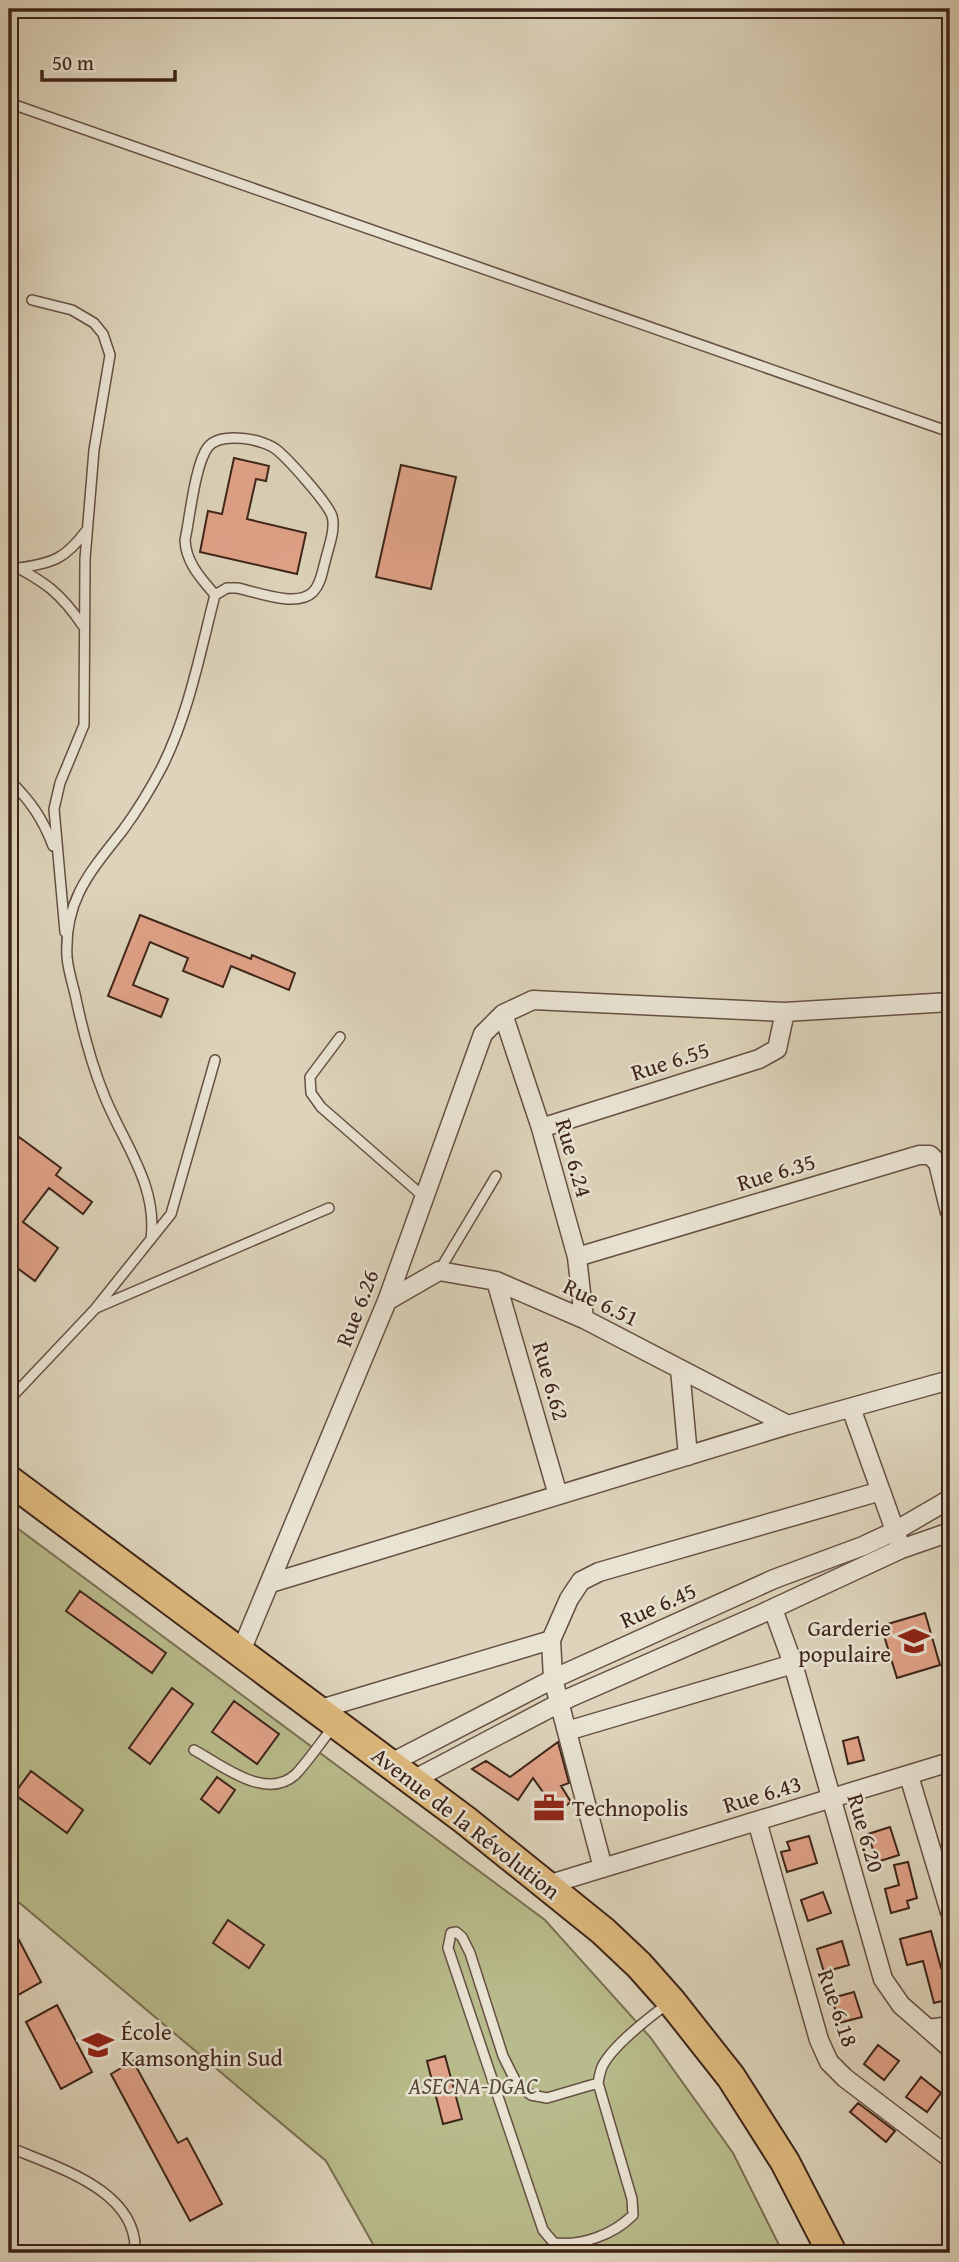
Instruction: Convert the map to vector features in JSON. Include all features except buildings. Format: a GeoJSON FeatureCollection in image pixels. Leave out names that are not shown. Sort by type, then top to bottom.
{"type":"FeatureCollection","features":[{"type":"Feature","properties":{"kind":"main road","name":"Avenue de la Révolution"},"geometry":{"type":"LineString","coordinates":[[9,1480],[465,1820],[603,1931],[639,1965],[671,2001],[731,2077],[778,2152],[832,2253]]}},
{"type":"Feature","properties":{"kind":"street","name":"Rue 6.26"},"geometry":{"type":"LineString","coordinates":[[241,1651],[387,1301],[484,1034],[503,1014],[533,1000],[785,1013]]}},
{"type":"Feature","properties":{"kind":"street"},"geometry":{"type":"LineString","coordinates":[[785,1013],[950,1002]]}},
{"type":"Feature","properties":{"kind":"street","name":"Rue 6.55"},"geometry":{"type":"LineString","coordinates":[[541,1128],[759,1059],[777,1049],[785,1013]]}},
{"type":"Feature","properties":{"kind":"street","name":"Rue 6.24"},"geometry":{"type":"LineString","coordinates":[[503,1014],[541,1128],[577,1257],[584,1319]]}},
{"type":"Feature","properties":{"kind":"street","name":"Rue 6.35"},"geometry":{"type":"LineString","coordinates":[[577,1257],[919,1155],[930,1155],[937,1163],[949,1203]]}},
{"type":"Feature","properties":{"kind":"street"},"geometry":{"type":"LineString","coordinates":[[387,1301],[439,1271]]}},
{"type":"Feature","properties":{"kind":"street","name":"Rue 6.51"},"geometry":{"type":"LineString","coordinates":[[439,1271],[496,1281],[584,1319],[788,1425]]}},
{"type":"Feature","properties":{"kind":"street","name":"Rue 6.62"},"geometry":{"type":"LineString","coordinates":[[496,1281],[558,1495]]}},
{"type":"Feature","properties":{"kind":"street"},"geometry":{"type":"LineString","coordinates":[[680,1369],[688,1456]]}},
{"type":"Feature","properties":{"kind":"street"},"geometry":{"type":"LineString","coordinates":[[271,1583],[788,1425],[950,1380]]}},
{"type":"Feature","properties":{"kind":"street"},"geometry":{"type":"LineString","coordinates":[[850,1408],[901,1549]]}},
{"type":"Feature","properties":{"kind":"street"},"geometry":{"type":"LineString","coordinates":[[603,1868],[553,1679],[551,1640],[581,1581],[599,1572],[881,1490]]}},
{"type":"Feature","properties":{"kind":"street","name":"Rue 6.45"},"geometry":{"type":"LineString","coordinates":[[400,1772],[553,1679],[747,1591],[895,1531],[950,1499]]}},
{"type":"Feature","properties":{"kind":"street"},"geometry":{"type":"LineString","coordinates":[[400,1772],[662,1658],[901,1549],[950,1532]]}},
{"type":"Feature","properties":{"kind":"street","name":"Rue 6.20"},"geometry":{"type":"LineString","coordinates":[[747,1591],[767,1611],[793,1664],[883,1979],[901,2005],[950,2048]]}},
{"type":"Feature","properties":{"kind":"street"},"geometry":{"type":"LineString","coordinates":[[650,1635],[662,1658]]}},
{"type":"Feature","properties":{"kind":"street"},"geometry":{"type":"LineString","coordinates":[[327,1717],[551,1640]]}},
{"type":"Feature","properties":{"kind":"street"},"geometry":{"type":"LineString","coordinates":[[567,1731],[793,1664]]}},
{"type":"Feature","properties":{"kind":"street","name":"Rue 6.43"},"geometry":{"type":"LineString","coordinates":[[547,1885],[950,1762]]}},
{"type":"Feature","properties":{"kind":"street"},"geometry":{"type":"LineString","coordinates":[[909,1776],[950,1912]]}},
{"type":"Feature","properties":{"kind":"street","name":"Rue 6.18"},"geometry":{"type":"LineString","coordinates":[[757,1821],[820,2040],[829,2062],[845,2078],[950,2158]]}},
{"type":"Feature","properties":{"kind":"street"},"geometry":{"type":"LineString","coordinates":[[928,2029],[950,2026]]}},
{"type":"Feature","properties":{"kind":"lane"},"geometry":{"type":"LineString","coordinates":[[9,103],[950,432]]}},
{"type":"Feature","properties":{"kind":"lane"},"geometry":{"type":"LineString","coordinates":[[32,300],[72,310],[94,323],[103,334],[110,355],[93,450],[87,530],[84,725],[60,783],[54,809],[67,958],[83,1029],[105,1096],[147,1186],[153,1220],[151,1239]]}},
{"type":"Feature","properties":{"kind":"lane"},"geometry":{"type":"LineString","coordinates":[[67,958],[68,926],[88,873],[125,827],[162,768],[187,710],[215,595],[227,588],[237,588],[293,600],[314,592],[320,582],[334,527],[328,508],[275,448],[237,436],[219,439],[209,445],[202,459],[185,540],[186,551],[193,567],[215,595]]}},
{"type":"Feature","properties":{"kind":"lane"},"geometry":{"type":"LineString","coordinates":[[19,568],[48,564],[62,557],[87,530]]}},
{"type":"Feature","properties":{"kind":"lane"},"geometry":{"type":"LineString","coordinates":[[9,563],[43,582],[65,600],[84,628]]}},
{"type":"Feature","properties":{"kind":"lane"},"geometry":{"type":"LineString","coordinates":[[9,780],[30,800],[45,824],[57,854]]}},
{"type":"Feature","properties":{"kind":"lane"},"geometry":{"type":"LineString","coordinates":[[340,1037],[310,1077],[311,1093],[321,1107],[424,1197]]}},
{"type":"Feature","properties":{"kind":"lane"},"geometry":{"type":"LineString","coordinates":[[9,1401],[95,1309],[171,1214],[215,1060]]}},
{"type":"Feature","properties":{"kind":"lane"},"geometry":{"type":"LineString","coordinates":[[439,1271],[496,1176]]}},
{"type":"Feature","properties":{"kind":"lane"},"geometry":{"type":"LineString","coordinates":[[95,1309],[329,1208]]}},
{"type":"Feature","properties":{"kind":"lane"},"geometry":{"type":"LineString","coordinates":[[194,1750],[257,1784],[276,1786],[294,1775],[327,1717]]}},
{"type":"Feature","properties":{"kind":"lane"},"geometry":{"type":"LineString","coordinates":[[598,2083],[547,2098],[531,2095],[517,2084],[503,2056],[470,1952],[462,1937],[456,1932],[451,1933],[447,1948],[543,2230],[554,2243],[566,2245],[602,2236],[622,2227],[632,2215],[632,2199],[598,2083],[602,2066],[616,2050],[648,2018],[671,2001]]}},
{"type":"Feature","properties":{"kind":"lane"},"geometry":{"type":"LineString","coordinates":[[9,2147],[92,2183],[124,2211],[136,2241],[135,2253]]}},
{"type":"Feature","properties":{"kind":"green space","name":"ASECNA-DGAC"},"geometry":{"type":"Polygon","coordinates":[[[9,1522],[545,1920],[650,2037],[733,2153],[783,2253],[378,2253],[326,2161],[9,1894],[9,1522]]]}},
{"type":"Feature","properties":{"kind":"place","name":"Garderie populaire"},"geometry":{"type":"Point","coordinates":[914,1641]}},
{"type":"Feature","properties":{"kind":"place","name":"Technopolis"},"geometry":{"type":"Point","coordinates":[549,1808]}},
{"type":"Feature","properties":{"kind":"place","name":"École Kamsonghin Sud"},"geometry":{"type":"Point","coordinates":[98,2045]}}]}
